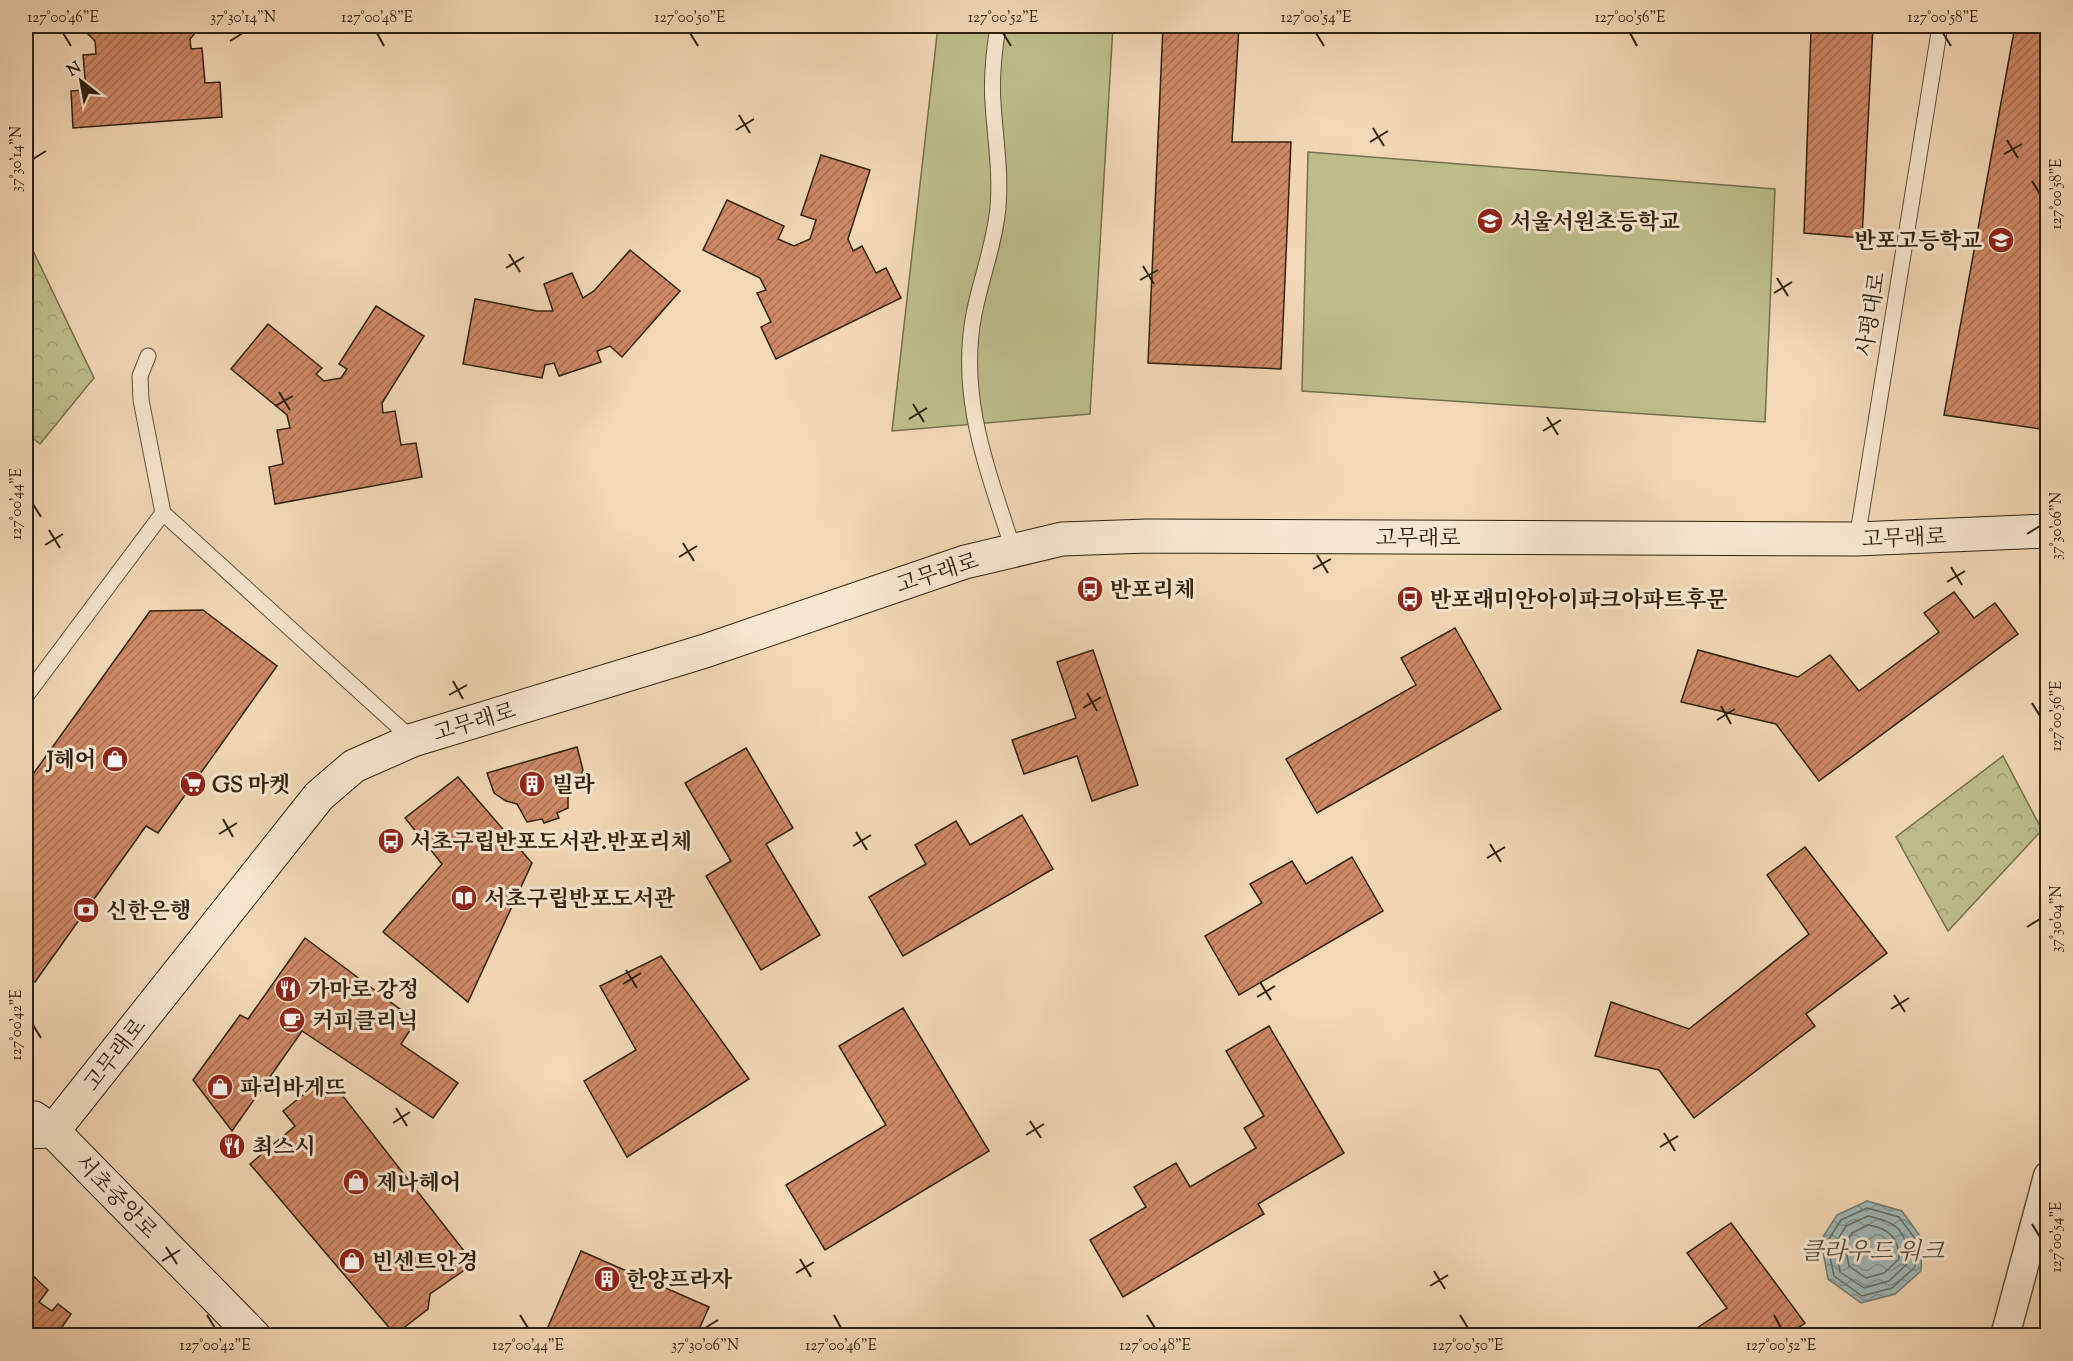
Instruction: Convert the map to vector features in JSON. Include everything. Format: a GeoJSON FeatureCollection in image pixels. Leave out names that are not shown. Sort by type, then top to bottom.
{"type":"FeatureCollection","features":[{"type":"Feature","properties":{"kind":"street","name":"고무래로"},"geometry":{"type":"LineString","coordinates":[[39,1131],[319,796],[354,766],[413,740],[705,651],[965,562],[1062,539],[1147,536],[1857,539],[2048,531]]}},
{"type":"Feature","properties":{"kind":"street","name":"서초중앙로"},"geometry":{"type":"LineString","coordinates":[[26,1112],[39,1131],[254,1335]]}},
{"type":"Feature","properties":{"kind":"street"},"geometry":{"type":"LineString","coordinates":[[2005,1335],[2048,1176]]}},
{"type":"Feature","properties":{"kind":"lane"},"geometry":{"type":"LineString","coordinates":[[998,26],[992,62],[993,102],[998,144],[998,207],[974,315],[969,385],[977,437],[1013,549]]}},
{"type":"Feature","properties":{"kind":"lane","name":"사평대로"},"geometry":{"type":"LineString","coordinates":[[1857,539],[1940,26]]}},
{"type":"Feature","properties":{"kind":"lane"},"geometry":{"type":"LineString","coordinates":[[148,356],[140,376],[141,400],[163,513],[413,740]]}},
{"type":"Feature","properties":{"kind":"lane"},"geometry":{"type":"LineString","coordinates":[[26,696],[163,513]]}},
{"type":"Feature","properties":{"kind":"green space"},"geometry":{"type":"Polygon","coordinates":[[[938,26],[1113,26],[1090,414],[892,431],[938,26]]]}},
{"type":"Feature","properties":{"kind":"green space"},"geometry":{"type":"Polygon","coordinates":[[[1308,152],[1775,189],[1765,422],[1302,391],[1308,152]]]}},
{"type":"Feature","properties":{"kind":"green space"},"geometry":{"type":"Polygon","coordinates":[[[26,236],[94,378],[40,444],[26,433],[26,236]]]}},
{"type":"Feature","properties":{"kind":"green space"},"geometry":{"type":"Polygon","coordinates":[[[2003,756],[2042,830],[1948,931],[1896,837],[2003,756]]]}},
{"type":"Feature","properties":{"kind":"water","name":"클라우드 워크"},"geometry":{"type":"Polygon","coordinates":[[[1867,1201],[1902,1211],[1922,1239],[1921,1271],[1895,1294],[1861,1303],[1828,1279],[1821,1240],[1837,1215],[1867,1201]]]}},
{"type":"Feature","properties":{"kind":"building"},"geometry":{"type":"Polygon","coordinates":[[[80,26],[201,26],[190,39],[191,49],[202,48],[205,83],[220,82],[222,117],[73,128],[71,91],[86,90],[83,55],[96,54],[95,41],[80,26]]]}},
{"type":"Feature","properties":{"kind":"building"},"geometry":{"type":"Polygon","coordinates":[[[1163,26],[1239,26],[1232,142],[1291,142],[1281,369],[1148,363],[1163,26]]]}},
{"type":"Feature","properties":{"kind":"building"},"geometry":{"type":"Polygon","coordinates":[[[1740,26],[1873,26],[1862,238],[1804,233],[1811,29],[1740,26]]]}},
{"type":"Feature","properties":{"kind":"building","name":"반포고등학교"},"geometry":{"type":"Polygon","coordinates":[[[2015,26],[2048,26],[2048,430],[1944,415],[2015,26]]]}},
{"type":"Feature","properties":{"kind":"building"},"geometry":{"type":"Polygon","coordinates":[[[821,155],[870,170],[848,239],[853,251],[862,246],[876,273],[886,268],[901,298],[776,359],[761,327],[771,322],[757,293],[766,290],[760,278],[703,250],[727,200],[784,226],[778,239],[794,246],[810,239],[816,220],[801,215],[821,155]]]}},
{"type":"Feature","properties":{"kind":"building"},"geometry":{"type":"Polygon","coordinates":[[[630,250],[680,291],[622,357],[610,346],[597,351],[601,362],[559,376],[554,363],[545,365],[542,378],[463,364],[475,299],[537,311],[553,311],[544,284],[572,273],[583,298],[594,291],[630,250]]]}},
{"type":"Feature","properties":{"kind":"building"},"geometry":{"type":"Polygon","coordinates":[[[376,306],[424,336],[382,403],[383,413],[395,411],[401,445],[416,443],[422,477],[275,504],[269,467],[283,464],[277,430],[290,428],[287,415],[231,369],[268,324],[322,368],[316,374],[324,381],[341,378],[347,369],[339,364],[376,306]]]}},
{"type":"Feature","properties":{"kind":"building"},"geometry":{"type":"Polygon","coordinates":[[[1954,592],[1974,618],[1995,603],[2018,634],[1819,781],[1776,724],[1681,702],[1698,650],[1798,677],[1830,655],[1859,691],[1939,632],[1924,613],[1954,592]]]}},
{"type":"Feature","properties":{"kind":"building"},"geometry":{"type":"Polygon","coordinates":[[[203,610],[277,666],[158,833],[146,826],[35,982],[26,975],[26,784],[150,611],[203,610]]]}},
{"type":"Feature","properties":{"kind":"building"},"geometry":{"type":"Polygon","coordinates":[[[1455,628],[1501,709],[1317,813],[1286,759],[1416,685],[1401,658],[1455,628]]]}},
{"type":"Feature","properties":{"kind":"building"},"geometry":{"type":"Polygon","coordinates":[[[1093,650],[1138,785],[1092,801],[1077,756],[1024,774],[1012,740],[1076,718],[1057,662],[1093,650]]]}},
{"type":"Feature","properties":{"kind":"building","name":"빌라"},"geometry":{"type":"Polygon","coordinates":[[[577,747],[583,770],[578,781],[568,786],[568,808],[557,813],[559,818],[544,823],[542,819],[527,822],[517,804],[506,801],[494,793],[487,773],[577,747]]]}},
{"type":"Feature","properties":{"kind":"building"},"geometry":{"type":"Polygon","coordinates":[[[746,748],[793,828],[766,844],[820,935],[761,970],[706,876],[731,861],[685,783],[746,748]]]}},
{"type":"Feature","properties":{"kind":"building","name":"서초구립반포도서관"},"geometry":{"type":"Polygon","coordinates":[[[458,777],[532,863],[468,1002],[383,932],[442,864],[405,818],[458,777]]]}},
{"type":"Feature","properties":{"kind":"building"},"geometry":{"type":"Polygon","coordinates":[[[1022,815],[1053,869],[903,956],[869,897],[926,864],[915,845],[956,821],[970,845],[1022,815]]]}},
{"type":"Feature","properties":{"kind":"building"},"geometry":{"type":"Polygon","coordinates":[[[1805,847],[1887,953],[1806,1014],[1815,1026],[1694,1118],[1659,1070],[1595,1056],[1611,1002],[1689,1029],[1809,934],[1767,875],[1805,847]]]}},
{"type":"Feature","properties":{"kind":"building"},"geometry":{"type":"Polygon","coordinates":[[[1352,857],[1383,911],[1239,995],[1205,936],[1262,903],[1250,884],[1292,861],[1306,884],[1352,857]]]}},
{"type":"Feature","properties":{"kind":"building"},"geometry":{"type":"Polygon","coordinates":[[[305,938],[416,1021],[401,1044],[458,1083],[433,1118],[302,1031],[232,1131],[193,1080],[240,1015],[248,1019],[305,938]]]}},
{"type":"Feature","properties":{"kind":"building"},"geometry":{"type":"Polygon","coordinates":[[[661,956],[749,1079],[627,1157],[584,1081],[636,1050],[600,986],[661,956]]]}},
{"type":"Feature","properties":{"kind":"building"},"geometry":{"type":"Polygon","coordinates":[[[903,1008],[989,1151],[825,1250],[786,1185],[886,1125],[839,1046],[903,1008]]]}},
{"type":"Feature","properties":{"kind":"building"},"geometry":{"type":"Polygon","coordinates":[[[1269,1026],[1344,1153],[1258,1204],[1264,1214],[1123,1297],[1090,1240],[1146,1207],[1134,1187],[1176,1163],[1190,1187],[1256,1148],[1244,1128],[1264,1116],[1226,1051],[1269,1026]]]}},
{"type":"Feature","properties":{"kind":"building"},"geometry":{"type":"Polygon","coordinates":[[[328,1082],[335,1086],[465,1252],[467,1262],[463,1271],[430,1294],[428,1309],[402,1329],[392,1331],[250,1164],[295,1126],[283,1111],[318,1083],[328,1082]]]}},
{"type":"Feature","properties":{"kind":"building"},"geometry":{"type":"Polygon","coordinates":[[[1731,1223],[1805,1323],[1786,1336],[1685,1336],[1727,1308],[1687,1253],[1731,1223]]]}},
{"type":"Feature","properties":{"kind":"building","name":"한양프라자"},"geometry":{"type":"Polygon","coordinates":[[[581,1251],[709,1307],[696,1336],[544,1336],[581,1251]]]}},
{"type":"Feature","properties":{"kind":"building"},"geometry":{"type":"Polygon","coordinates":[[[26,1269],[48,1290],[39,1302],[52,1311],[58,1304],[71,1314],[56,1336],[26,1336],[26,1269]]]}},
{"type":"Feature","properties":{"kind":"building"},"geometry":{"type":"Polygon","coordinates":[[[1140,1328],[1145,1336],[1127,1336],[1140,1328]]]}},
{"type":"Feature","properties":{"kind":"place","name":"서울서원초등학교"},"geometry":{"type":"Point","coordinates":[1490,221]}},
{"type":"Feature","properties":{"kind":"place","name":"반포고등학교"},"geometry":{"type":"Point","coordinates":[2001,240]}},
{"type":"Feature","properties":{"kind":"place","name":"반포리체"},"geometry":{"type":"Point","coordinates":[1090,589]}},
{"type":"Feature","properties":{"kind":"place","name":"반포래미안아이파크아파트후문"},"geometry":{"type":"Point","coordinates":[1410,599]}},
{"type":"Feature","properties":{"kind":"place","name":"J헤어"},"geometry":{"type":"Point","coordinates":[115,759]}},
{"type":"Feature","properties":{"kind":"place","name":"GS 마켓"},"geometry":{"type":"Point","coordinates":[193,784]}},
{"type":"Feature","properties":{"kind":"place","name":"빌라"},"geometry":{"type":"Point","coordinates":[532,784]}},
{"type":"Feature","properties":{"kind":"place","name":"서초구립반포도서관.반포리체"},"geometry":{"type":"Point","coordinates":[391,841]}},
{"type":"Feature","properties":{"kind":"place","name":"서초구립반포도서관"},"geometry":{"type":"Point","coordinates":[464,898]}},
{"type":"Feature","properties":{"kind":"place","name":"신한은행"},"geometry":{"type":"Point","coordinates":[86,910]}},
{"type":"Feature","properties":{"kind":"place","name":"가마로 강정"},"geometry":{"type":"Point","coordinates":[288,989]}},
{"type":"Feature","properties":{"kind":"place","name":"커피클리닉"},"geometry":{"type":"Point","coordinates":[292,1020]}},
{"type":"Feature","properties":{"kind":"place","name":"파리바게뜨"},"geometry":{"type":"Point","coordinates":[220,1087]}},
{"type":"Feature","properties":{"kind":"place","name":"최스시"},"geometry":{"type":"Point","coordinates":[232,1146]}},
{"type":"Feature","properties":{"kind":"place","name":"제나헤어"},"geometry":{"type":"Point","coordinates":[356,1182]}},
{"type":"Feature","properties":{"kind":"place","name":"빈센트안경"},"geometry":{"type":"Point","coordinates":[352,1261]}},
{"type":"Feature","properties":{"kind":"place","name":"한양프라자"},"geometry":{"type":"Point","coordinates":[607,1279]}}]}
